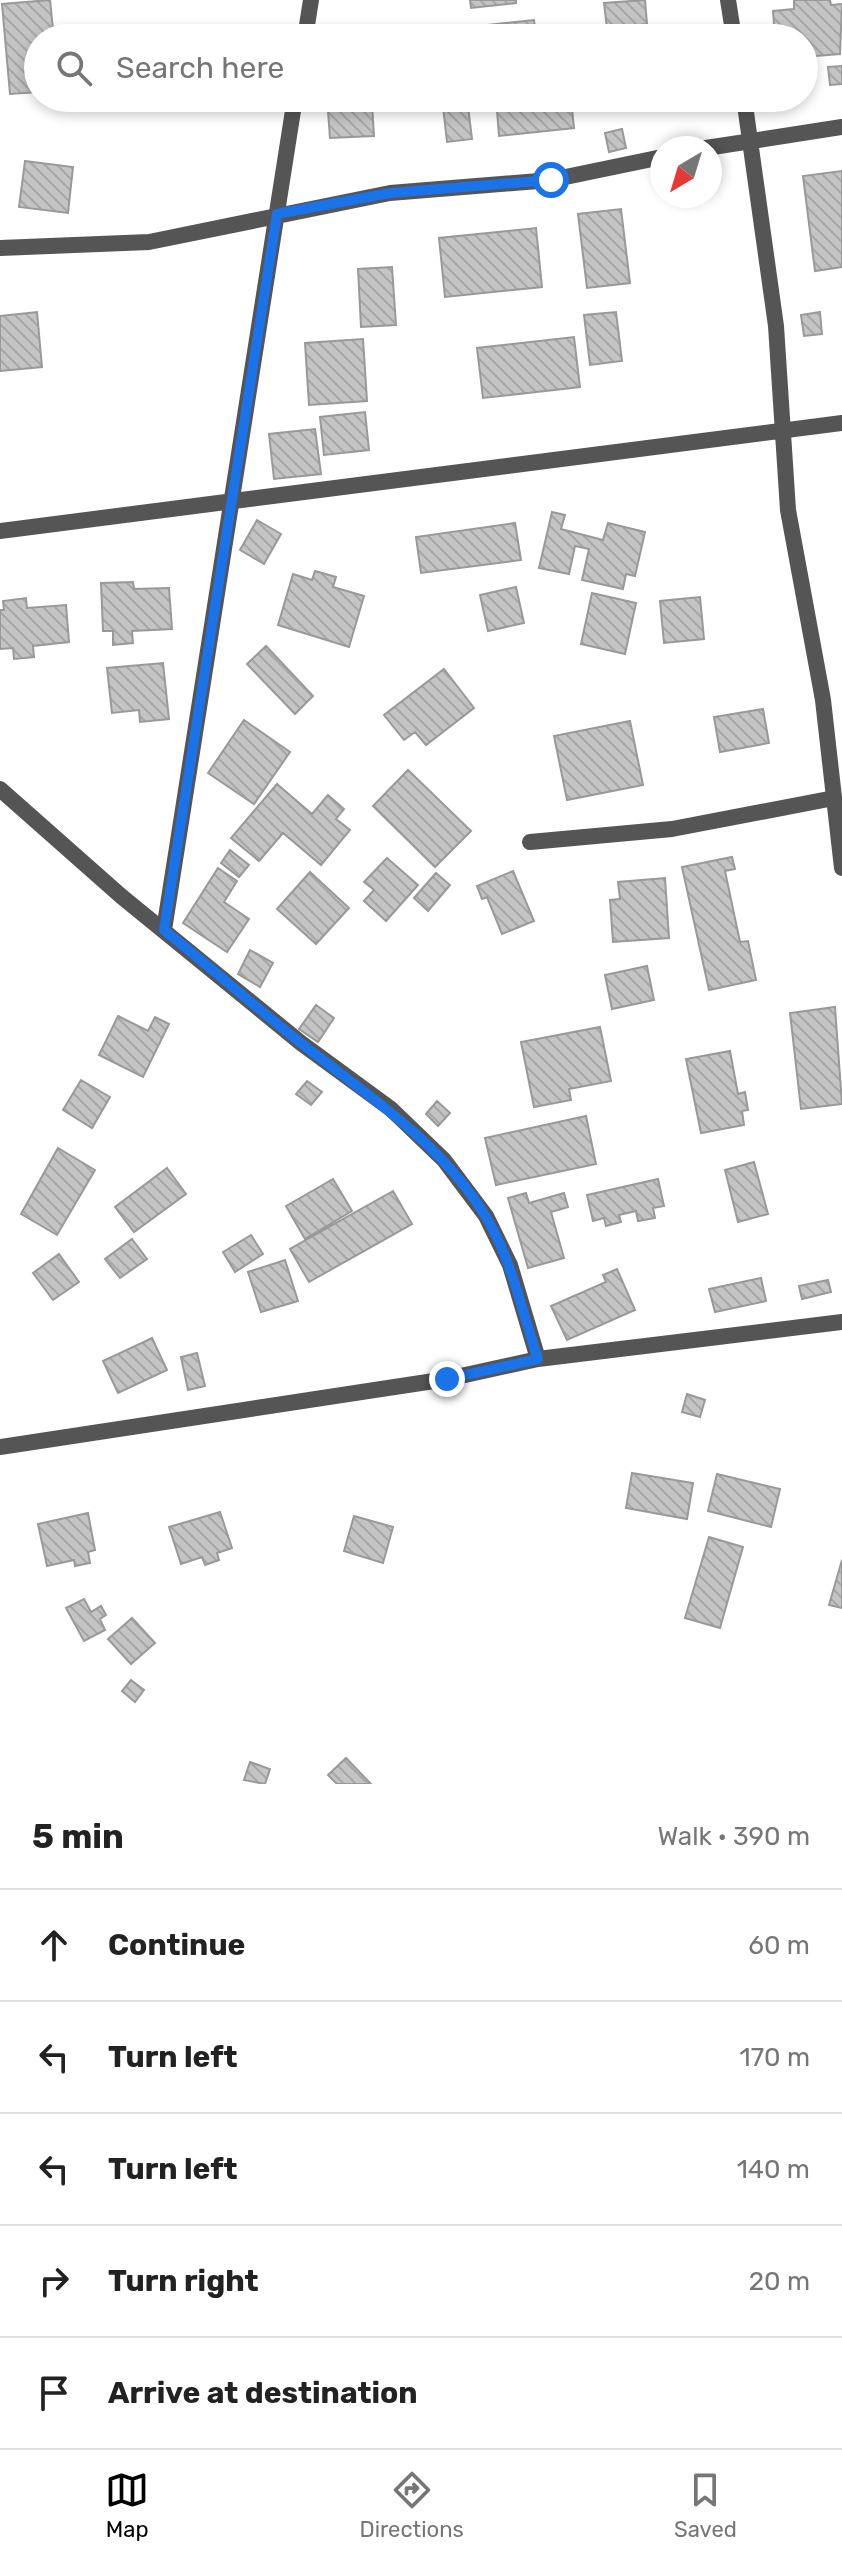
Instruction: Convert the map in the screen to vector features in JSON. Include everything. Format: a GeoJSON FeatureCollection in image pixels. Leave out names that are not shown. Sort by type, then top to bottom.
{"type":"FeatureCollection","features":[{"type":"Feature","properties":{"kind":"street"},"geometry":{"type":"LineString","coordinates":[[307,24],[311,0]]}},
{"type":"Feature","properties":{"kind":"street"},"geometry":{"type":"LineString","coordinates":[[728,0],[732,24]]}},
{"type":"Feature","properties":{"kind":"street"},"geometry":{"type":"LineString","coordinates":[[164,930],[234,502],[293,112]]}},
{"type":"Feature","properties":{"kind":"street"},"geometry":{"type":"LineString","coordinates":[[746,112],[776,326],[788,510],[823,700],[842,868]]}},
{"type":"Feature","properties":{"kind":"street"},"geometry":{"type":"LineString","coordinates":[[722,145],[842,127]]}},
{"type":"Feature","properties":{"kind":"street"},"geometry":{"type":"LineString","coordinates":[[0,248],[149,242],[390,193],[551,180],[650,159]]}},
{"type":"Feature","properties":{"kind":"street"},"geometry":{"type":"LineString","coordinates":[[0,531],[842,423]]}},
{"type":"Feature","properties":{"kind":"street"},"geometry":{"type":"LineString","coordinates":[[0,789],[301,1043],[391,1109],[444,1160],[486,1216],[510,1265],[538,1359]]}},
{"type":"Feature","properties":{"kind":"street"},"geometry":{"type":"LineString","coordinates":[[530,842],[672,829],[834,798]]}},
{"type":"Feature","properties":{"kind":"street"},"geometry":{"type":"LineString","coordinates":[[0,1447],[447,1379],[538,1359],[842,1322]]}},
{"type":"Feature","properties":{"kind":"building"},"geometry":{"type":"Polygon","coordinates":[[[50,0],[52,24],[24,24],[24,93],[10,94],[2,4],[50,0]]]}},
{"type":"Feature","properties":{"kind":"building"},"geometry":{"type":"Polygon","coordinates":[[[470,0],[516,0],[516,3],[471,8],[470,0]]]}},
{"type":"Feature","properties":{"kind":"building"},"geometry":{"type":"Polygon","coordinates":[[[645,0],[647,24],[606,24],[604,3],[645,0]]]}},
{"type":"Feature","properties":{"kind":"building"},"geometry":{"type":"Polygon","coordinates":[[[794,0],[830,0],[831,5],[842,4],[840,54],[818,56],[818,24],[774,24],[773,11],[794,9],[794,0]]]}},
{"type":"Feature","properties":{"kind":"building"},"geometry":{"type":"Polygon","coordinates":[[[534,20],[534,24],[498,24],[534,20]]]}},
{"type":"Feature","properties":{"kind":"building"},"geometry":{"type":"Polygon","coordinates":[[[842,66],[842,84],[830,85],[828,67],[842,66]]]}},
{"type":"Feature","properties":{"kind":"building"},"geometry":{"type":"Polygon","coordinates":[[[328,112],[372,112],[374,136],[330,138],[328,112]]]}},
{"type":"Feature","properties":{"kind":"building"},"geometry":{"type":"Polygon","coordinates":[[[444,112],[469,112],[472,139],[447,142],[444,112]]]}},
{"type":"Feature","properties":{"kind":"building"},"geometry":{"type":"Polygon","coordinates":[[[497,112],[572,112],[574,128],[499,136],[497,112]]]}},
{"type":"Feature","properties":{"kind":"building"},"geometry":{"type":"Polygon","coordinates":[[[622,129],[626,148],[609,152],[605,133],[622,129]]]}},
{"type":"Feature","properties":{"kind":"building"},"geometry":{"type":"Polygon","coordinates":[[[25,161],[73,167],[68,213],[19,207],[25,161]]]}},
{"type":"Feature","properties":{"kind":"building"},"geometry":{"type":"Polygon","coordinates":[[[842,171],[842,267],[815,271],[803,176],[842,171]]]}},
{"type":"Feature","properties":{"kind":"building"},"geometry":{"type":"Polygon","coordinates":[[[621,209],[630,283],[587,288],[578,214],[621,209]]]}},
{"type":"Feature","properties":{"kind":"building"},"geometry":{"type":"Polygon","coordinates":[[[536,228],[542,287],[445,297],[439,238],[536,228]]]}},
{"type":"Feature","properties":{"kind":"building"},"geometry":{"type":"Polygon","coordinates":[[[392,267],[396,325],[361,327],[358,269],[392,267]]]}},
{"type":"Feature","properties":{"kind":"building"},"geometry":{"type":"Polygon","coordinates":[[[37,312],[42,367],[0,371],[0,316],[37,312]]]}},
{"type":"Feature","properties":{"kind":"building"},"geometry":{"type":"Polygon","coordinates":[[[616,312],[622,361],[590,365],[584,315],[616,312]]]}},
{"type":"Feature","properties":{"kind":"building"},"geometry":{"type":"Polygon","coordinates":[[[820,312],[822,334],[804,336],[801,315],[820,312]]]}},
{"type":"Feature","properties":{"kind":"building"},"geometry":{"type":"Polygon","coordinates":[[[574,337],[580,387],[483,398],[477,348],[574,337]]]}},
{"type":"Feature","properties":{"kind":"building"},"geometry":{"type":"Polygon","coordinates":[[[363,339],[367,401],[309,405],[305,343],[363,339]]]}},
{"type":"Feature","properties":{"kind":"building"},"geometry":{"type":"Polygon","coordinates":[[[365,412],[369,450],[324,455],[320,417],[365,412]]]}},
{"type":"Feature","properties":{"kind":"building"},"geometry":{"type":"Polygon","coordinates":[[[315,429],[321,474],[274,479],[269,434],[315,429]]]}},
{"type":"Feature","properties":{"kind":"building"},"geometry":{"type":"Polygon","coordinates":[[[552,512],[565,515],[561,529],[603,540],[608,523],[645,532],[635,576],[626,574],[623,589],[582,580],[589,549],[575,546],[569,574],[539,568],[552,512]]]}},
{"type":"Feature","properties":{"kind":"building"},"geometry":{"type":"Polygon","coordinates":[[[257,520],[281,534],[264,564],[240,550],[257,520]]]}},
{"type":"Feature","properties":{"kind":"building"},"geometry":{"type":"Polygon","coordinates":[[[515,523],[521,560],[421,573],[416,537],[515,523]]]}},
{"type":"Feature","properties":{"kind":"building"},"geometry":{"type":"Polygon","coordinates":[[[315,571],[336,577],[333,587],[364,596],[349,647],[278,625],[293,574],[312,580],[315,571]]]}},
{"type":"Feature","properties":{"kind":"building"},"geometry":{"type":"Polygon","coordinates":[[[133,582],[134,589],[169,588],[172,629],[132,631],[133,643],[113,645],[113,631],[103,631],[101,583],[133,582]]]}},
{"type":"Feature","properties":{"kind":"building"},"geometry":{"type":"Polygon","coordinates":[[[516,587],[524,623],[488,631],[480,595],[516,587]]]}},
{"type":"Feature","properties":{"kind":"building"},"geometry":{"type":"Polygon","coordinates":[[[592,593],[636,603],[625,654],[581,644],[592,593]]]}},
{"type":"Feature","properties":{"kind":"building"},"geometry":{"type":"Polygon","coordinates":[[[700,597],[704,639],[664,643],[660,601],[700,597]]]}},
{"type":"Feature","properties":{"kind":"building"},"geometry":{"type":"Polygon","coordinates":[[[26,598],[27,608],[66,605],[69,642],[33,646],[34,657],[14,659],[13,648],[0,649],[0,610],[4,610],[3,601],[26,598]]]}},
{"type":"Feature","properties":{"kind":"building"},"geometry":{"type":"Polygon","coordinates":[[[266,646],[313,696],[295,714],[247,664],[266,646]]]}},
{"type":"Feature","properties":{"kind":"building"},"geometry":{"type":"Polygon","coordinates":[[[163,663],[169,719],[140,722],[139,710],[112,713],[107,668],[163,663]]]}},
{"type":"Feature","properties":{"kind":"building"},"geometry":{"type":"Polygon","coordinates":[[[444,669],[474,708],[426,745],[415,732],[404,740],[384,715],[444,669]]]}},
{"type":"Feature","properties":{"kind":"building"},"geometry":{"type":"Polygon","coordinates":[[[763,709],[769,743],[720,752],[714,717],[763,709]]]}},
{"type":"Feature","properties":{"kind":"building"},"geometry":{"type":"Polygon","coordinates":[[[244,720],[290,752],[254,804],[208,773],[244,720]]]}},
{"type":"Feature","properties":{"kind":"building"},"geometry":{"type":"Polygon","coordinates":[[[630,721],[643,785],[567,800],[554,736],[630,721]]]}},
{"type":"Feature","properties":{"kind":"building"},"geometry":{"type":"Polygon","coordinates":[[[408,770],[471,831],[435,867],[373,806],[408,770]]]}},
{"type":"Feature","properties":{"kind":"building"},"geometry":{"type":"Polygon","coordinates":[[[277,784],[312,814],[328,795],[344,809],[336,819],[350,830],[321,865],[283,833],[259,861],[231,838],[277,784]]]}},
{"type":"Feature","properties":{"kind":"building"},"geometry":{"type":"Polygon","coordinates":[[[230,850],[249,865],[239,877],[221,863],[230,850]]]}},
{"type":"Feature","properties":{"kind":"building"},"geometry":{"type":"Polygon","coordinates":[[[732,857],[735,869],[725,871],[740,942],[748,941],[756,980],[709,990],[682,867],[732,857]]]}},
{"type":"Feature","properties":{"kind":"building"},"geometry":{"type":"Polygon","coordinates":[[[387,858],[418,885],[386,921],[364,901],[374,890],[364,882],[387,858]]]}},
{"type":"Feature","properties":{"kind":"building"},"geometry":{"type":"Polygon","coordinates":[[[218,868],[237,881],[224,902],[249,919],[227,952],[183,923],[218,868]]]}},
{"type":"Feature","properties":{"kind":"building"},"geometry":{"type":"Polygon","coordinates":[[[513,871],[534,921],[502,934],[487,897],[482,899],[477,886],[513,871]]]}},
{"type":"Feature","properties":{"kind":"building"},"geometry":{"type":"Polygon","coordinates":[[[310,872],[349,908],[316,944],[277,909],[310,872]]]}},
{"type":"Feature","properties":{"kind":"building"},"geometry":{"type":"Polygon","coordinates":[[[436,873],[450,885],[428,911],[414,898],[436,873]]]}},
{"type":"Feature","properties":{"kind":"building"},"geometry":{"type":"Polygon","coordinates":[[[665,878],[669,938],[613,942],[610,900],[620,899],[618,882],[665,878]]]}},
{"type":"Feature","properties":{"kind":"building"},"geometry":{"type":"Polygon","coordinates":[[[250,950],[273,963],[260,987],[238,974],[250,950]]]}},
{"type":"Feature","properties":{"kind":"building"},"geometry":{"type":"Polygon","coordinates":[[[647,966],[654,1000],[612,1009],[605,975],[647,966]]]}},
{"type":"Feature","properties":{"kind":"building"},"geometry":{"type":"Polygon","coordinates":[[[316,1005],[334,1018],[318,1042],[299,1029],[316,1005]]]}},
{"type":"Feature","properties":{"kind":"building"},"geometry":{"type":"Polygon","coordinates":[[[835,1007],[842,1104],[801,1109],[790,1013],[835,1007]]]}},
{"type":"Feature","properties":{"kind":"building"},"geometry":{"type":"Polygon","coordinates":[[[118,1016],[148,1031],[155,1017],[169,1024],[143,1077],[99,1055],[118,1016]]]}},
{"type":"Feature","properties":{"kind":"building"},"geometry":{"type":"Polygon","coordinates":[[[600,1027],[611,1081],[569,1089],[571,1100],[534,1107],[521,1042],[600,1027]]]}},
{"type":"Feature","properties":{"kind":"building"},"geometry":{"type":"Polygon","coordinates":[[[730,1051],[738,1094],[745,1092],[748,1110],[742,1111],[744,1125],[701,1133],[686,1059],[730,1051]]]}},
{"type":"Feature","properties":{"kind":"building"},"geometry":{"type":"Polygon","coordinates":[[[81,1080],[110,1097],[92,1128],[63,1110],[81,1080]]]}},
{"type":"Feature","properties":{"kind":"building"},"geometry":{"type":"Polygon","coordinates":[[[307,1081],[322,1092],[311,1105],[296,1094],[307,1081]]]}},
{"type":"Feature","properties":{"kind":"building"},"geometry":{"type":"Polygon","coordinates":[[[437,1101],[450,1113],[438,1126],[426,1114],[437,1101]]]}},
{"type":"Feature","properties":{"kind":"building"},"geometry":{"type":"Polygon","coordinates":[[[586,1116],[596,1164],[496,1185],[485,1138],[586,1116]]]}},
{"type":"Feature","properties":{"kind":"building"},"geometry":{"type":"Polygon","coordinates":[[[58,1148],[95,1170],[57,1235],[21,1214],[58,1148]]]}},
{"type":"Feature","properties":{"kind":"building"},"geometry":{"type":"Polygon","coordinates":[[[754,1162],[768,1214],[738,1222],[725,1170],[754,1162]]]}},
{"type":"Feature","properties":{"kind":"building"},"geometry":{"type":"Polygon","coordinates":[[[167,1168],[186,1194],[134,1232],[115,1207],[167,1168]]]}},
{"type":"Feature","properties":{"kind":"building"},"geometry":{"type":"Polygon","coordinates":[[[333,1179],[352,1211],[305,1239],[286,1206],[333,1179]]]}},
{"type":"Feature","properties":{"kind":"building"},"geometry":{"type":"Polygon","coordinates":[[[658,1179],[664,1206],[653,1208],[655,1218],[638,1221],[636,1211],[619,1215],[621,1222],[606,1226],[604,1218],[593,1221],[587,1195],[658,1179]]]}},
{"type":"Feature","properties":{"kind":"building"},"geometry":{"type":"Polygon","coordinates":[[[393,1191],[412,1224],[309,1282],[290,1249],[393,1191]]]}},
{"type":"Feature","properties":{"kind":"building"},"geometry":{"type":"Polygon","coordinates":[[[526,1193],[529,1203],[564,1193],[568,1207],[551,1212],[564,1258],[528,1268],[508,1198],[526,1193]]]}},
{"type":"Feature","properties":{"kind":"building"},"geometry":{"type":"Polygon","coordinates":[[[251,1235],[263,1254],[235,1272],[223,1252],[251,1235]]]}},
{"type":"Feature","properties":{"kind":"building"},"geometry":{"type":"Polygon","coordinates":[[[132,1239],[147,1259],[120,1278],[105,1259],[132,1239]]]}},
{"type":"Feature","properties":{"kind":"building"},"geometry":{"type":"Polygon","coordinates":[[[59,1254],[79,1282],[53,1300],[33,1273],[59,1254]]]}},
{"type":"Feature","properties":{"kind":"building"},"geometry":{"type":"Polygon","coordinates":[[[285,1260],[298,1301],[261,1312],[248,1272],[285,1260]]]}},
{"type":"Feature","properties":{"kind":"building"},"geometry":{"type":"Polygon","coordinates":[[[617,1269],[635,1310],[567,1340],[551,1306],[606,1282],[603,1275],[617,1269]]]}},
{"type":"Feature","properties":{"kind":"building"},"geometry":{"type":"Polygon","coordinates":[[[761,1278],[766,1301],[715,1312],[709,1289],[761,1278]]]}},
{"type":"Feature","properties":{"kind":"building"},"geometry":{"type":"Polygon","coordinates":[[[828,1280],[831,1292],[802,1299],[799,1286],[828,1280]]]}},
{"type":"Feature","properties":{"kind":"building"},"geometry":{"type":"Polygon","coordinates":[[[152,1338],[167,1370],[118,1393],[103,1361],[152,1338]]]}},
{"type":"Feature","properties":{"kind":"building"},"geometry":{"type":"Polygon","coordinates":[[[197,1353],[205,1386],[188,1390],[181,1357],[197,1353]]]}},
{"type":"Feature","properties":{"kind":"building"},"geometry":{"type":"Polygon","coordinates":[[[687,1394],[705,1400],[700,1417],[682,1412],[687,1394]]]}},
{"type":"Feature","properties":{"kind":"building"},"geometry":{"type":"Polygon","coordinates":[[[632,1473],[693,1483],[687,1519],[626,1508],[632,1473]]]}},
{"type":"Feature","properties":{"kind":"building"},"geometry":{"type":"Polygon","coordinates":[[[717,1474],[780,1489],[771,1527],[708,1511],[717,1474]]]}},
{"type":"Feature","properties":{"kind":"building"},"geometry":{"type":"Polygon","coordinates":[[[220,1512],[232,1548],[217,1553],[219,1560],[205,1565],[202,1557],[181,1564],[169,1527],[220,1512]]]}},
{"type":"Feature","properties":{"kind":"building"},"geometry":{"type":"Polygon","coordinates":[[[88,1513],[95,1550],[88,1552],[90,1563],[75,1566],[74,1560],[47,1566],[38,1524],[88,1513]]]}},
{"type":"Feature","properties":{"kind":"building"},"geometry":{"type":"Polygon","coordinates":[[[354,1516],[393,1527],[383,1563],[344,1551],[354,1516]]]}},
{"type":"Feature","properties":{"kind":"building"},"geometry":{"type":"Polygon","coordinates":[[[709,1537],[743,1547],[720,1628],[685,1618],[709,1537]]]}},
{"type":"Feature","properties":{"kind":"building"},"geometry":{"type":"Polygon","coordinates":[[[842,1560],[842,1608],[829,1605],[842,1560]]]}},
{"type":"Feature","properties":{"kind":"building"},"geometry":{"type":"Polygon","coordinates":[[[84,1599],[91,1612],[101,1606],[106,1615],[100,1619],[105,1630],[84,1641],[66,1608],[84,1599]]]}},
{"type":"Feature","properties":{"kind":"building"},"geometry":{"type":"Polygon","coordinates":[[[132,1618],[155,1643],[131,1664],[108,1639],[132,1618]]]}},
{"type":"Feature","properties":{"kind":"building"},"geometry":{"type":"Polygon","coordinates":[[[131,1680],[144,1690],[135,1702],[122,1691],[131,1680]]]}},
{"type":"Feature","properties":{"kind":"building"},"geometry":{"type":"Polygon","coordinates":[[[346,1758],[371,1784],[337,1784],[328,1775],[346,1758]]]}},
{"type":"Feature","properties":{"kind":"building"},"geometry":{"type":"Polygon","coordinates":[[[250,1762],[270,1769],[265,1784],[244,1780],[250,1762]]]}},
{"type":"Feature","properties":{"kind":"route"},"geometry":{"type":"LineString","coordinates":[[447,1379],[538,1359],[510,1265],[486,1216],[444,1160],[391,1109],[301,1043],[164,930],[234,502],[277,214],[390,193],[551,180]]}}]}
